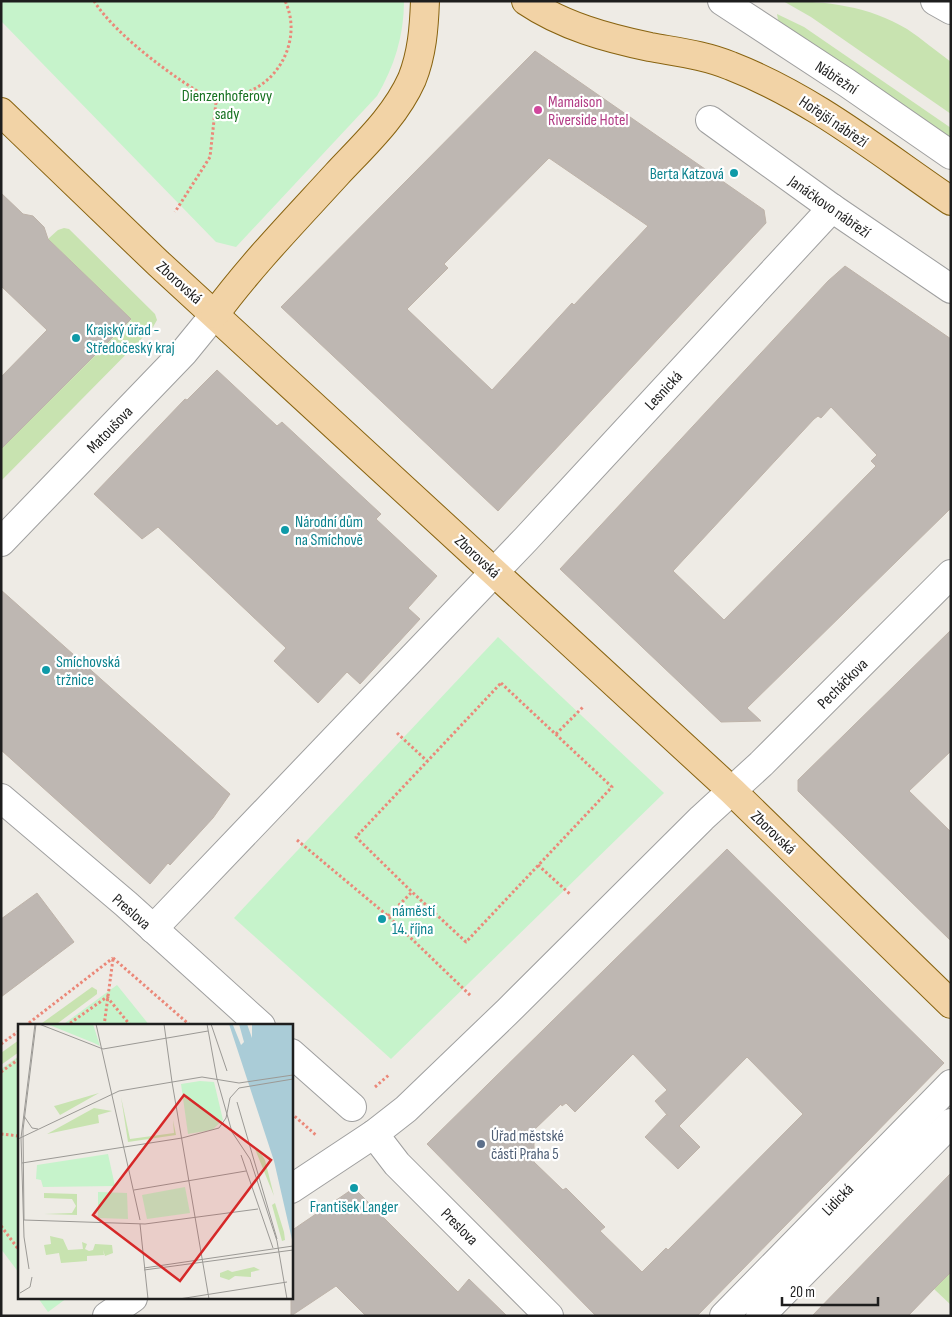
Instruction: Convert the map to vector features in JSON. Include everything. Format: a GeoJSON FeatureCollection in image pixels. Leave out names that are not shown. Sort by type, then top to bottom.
{"type":"FeatureCollection","features":[{"type":"Feature","properties":{"kind":"main road"},"geometry":{"type":"LineString","coordinates":[[215,314],[245,273],[368,141],[402,100],[412,78],[421,50],[425,1]]}},
{"type":"Feature","properties":{"kind":"main road","name":"Hořejší nábřeží"},"geometry":{"type":"LineString","coordinates":[[526,1],[558,19],[602,36],[708,58],[765,79],[802,98],[951,201]]}},
{"type":"Feature","properties":{"kind":"main road","name":"Zborovská"},"geometry":{"type":"LineString","coordinates":[[1,112],[158,263],[494,570],[732,791],[951,1004]]}},
{"type":"Feature","properties":{"kind":"street"},"geometry":{"type":"LineString","coordinates":[[935,1],[951,10]]}},
{"type":"Feature","properties":{"kind":"street","name":"Nábřežní"},"geometry":{"type":"LineString","coordinates":[[731,4],[951,155]]}},
{"type":"Feature","properties":{"kind":"street","name":"Janáčkovo nábřeží"},"geometry":{"type":"LineString","coordinates":[[710,120],[832,208],[951,289]]}},
{"type":"Feature","properties":{"kind":"street","name":"Lesnická"},"geometry":{"type":"LineString","coordinates":[[494,570],[526,539],[832,208]]}},
{"type":"Feature","properties":{"kind":"street","name":"Matoušova"},"geometry":{"type":"LineString","coordinates":[[1,542],[184,352],[215,314]]}},
{"type":"Feature","properties":{"kind":"street"},"geometry":{"type":"LineString","coordinates":[[154,929],[494,570]]}},
{"type":"Feature","properties":{"kind":"street","name":"Pecháčkova"},"geometry":{"type":"LineString","coordinates":[[732,791],[951,574]]}},
{"type":"Feature","properties":{"kind":"street"},"geometry":{"type":"LineString","coordinates":[[292,1188],[374,1134],[406,1109],[508,1012],[702,818],[732,791]]}},
{"type":"Feature","properties":{"kind":"street","name":"Preslova"},"geometry":{"type":"LineString","coordinates":[[1,798],[154,929],[259,1024]]}},
{"type":"Feature","properties":{"kind":"street"},"geometry":{"type":"LineString","coordinates":[[292,1054],[352,1107]]}},
{"type":"Feature","properties":{"kind":"street","name":"Lidická"},"geometry":{"type":"LineString","coordinates":[[724,1316],[951,1084]]}},
{"type":"Feature","properties":{"kind":"street"},"geometry":{"type":"LineString","coordinates":[[740,1316],[951,1104]]}},
{"type":"Feature","properties":{"kind":"street"},"geometry":{"type":"LineString","coordinates":[[760,1316],[951,1123]]}},
{"type":"Feature","properties":{"kind":"street","name":"Preslova"},"geometry":{"type":"LineString","coordinates":[[374,1134],[398,1164],[549,1316]]}},
{"type":"Feature","properties":{"kind":"street"},"geometry":{"type":"LineString","coordinates":[[778,1316],[951,1142]]}},
{"type":"Feature","properties":{"kind":"street"},"geometry":{"type":"LineString","coordinates":[[107,1316],[130,1300]]}},
{"type":"Feature","properties":{"kind":"path"},"geometry":{"type":"LineString","coordinates":[[94,1],[107,20],[175,76],[216,102]]}},
{"type":"Feature","properties":{"kind":"path"},"geometry":{"type":"LineString","coordinates":[[216,102],[256,88],[274,75],[286,56],[292,33],[289,10],[285,1]]}},
{"type":"Feature","properties":{"kind":"path"},"geometry":{"type":"LineString","coordinates":[[175,212],[210,157],[216,102]]}},
{"type":"Feature","properties":{"kind":"path"},"geometry":{"type":"LineString","coordinates":[[501,683],[612,787],[466,942],[356,836],[427,761],[501,683]]}},
{"type":"Feature","properties":{"kind":"path"},"geometry":{"type":"LineString","coordinates":[[556,734],[584,706]]}},
{"type":"Feature","properties":{"kind":"path"},"geometry":{"type":"LineString","coordinates":[[397,733],[427,761]]}},
{"type":"Feature","properties":{"kind":"path"},"geometry":{"type":"LineString","coordinates":[[297,840],[388,916],[471,996]]}},
{"type":"Feature","properties":{"kind":"path"},"geometry":{"type":"LineString","coordinates":[[538,865],[571,895]]}},
{"type":"Feature","properties":{"kind":"path"},"geometry":{"type":"LineString","coordinates":[[388,916],[412,892]]}},
{"type":"Feature","properties":{"kind":"path"},"geometry":{"type":"LineString","coordinates":[[104,1024],[113,958]]}},
{"type":"Feature","properties":{"kind":"path"},"geometry":{"type":"LineString","coordinates":[[29,1024],[113,958]]}},
{"type":"Feature","properties":{"kind":"path"},"geometry":{"type":"LineString","coordinates":[[113,958],[189,1024]]}},
{"type":"Feature","properties":{"kind":"path"},"geometry":{"type":"LineString","coordinates":[[69,1024],[107,997]]}},
{"type":"Feature","properties":{"kind":"path"},"geometry":{"type":"LineString","coordinates":[[107,997],[129,1024]]}},
{"type":"Feature","properties":{"kind":"path"},"geometry":{"type":"LineString","coordinates":[[2,1042],[18,1032]]}},
{"type":"Feature","properties":{"kind":"path"},"geometry":{"type":"LineString","coordinates":[[1,1072],[18,1060]]}},
{"type":"Feature","properties":{"kind":"path"},"geometry":{"type":"LineString","coordinates":[[292,1114],[318,1137]]}},
{"type":"Feature","properties":{"kind":"path"},"geometry":{"type":"LineString","coordinates":[[1,1134],[18,1136]]}},
{"type":"Feature","properties":{"kind":"path"},"geometry":{"type":"LineString","coordinates":[[1,1226],[18,1249]]}},
{"type":"Feature","properties":{"kind":"green space","name":"Dienzenhoferovy sady"},"geometry":{"type":"Polygon","coordinates":[[[1,1],[404,1],[404,14],[397,51],[377,96],[236,247],[216,242],[1,21],[1,1]]]}},
{"type":"Feature","properties":{"kind":"green space"},"geometry":{"type":"Polygon","coordinates":[[[783,1],[847,6],[878,15],[907,29],[951,62],[951,114],[811,17],[783,1]]]}},
{"type":"Feature","properties":{"kind":"green space"},"geometry":{"type":"Polygon","coordinates":[[[777,14],[804,27],[951,128],[951,140],[791,30],[778,20],[777,14]]]}},
{"type":"Feature","properties":{"kind":"green space"},"geometry":{"type":"Polygon","coordinates":[[[69,229],[155,314],[157,320],[153,327],[1,481],[1,449],[131,320],[48,239],[58,230],[69,229]]]}},
{"type":"Feature","properties":{"kind":"green space"},"geometry":{"type":"Polygon","coordinates":[[[498,637],[664,793],[391,1059],[234,918],[498,637]]]}},
{"type":"Feature","properties":{"kind":"green space"},"geometry":{"type":"Polygon","coordinates":[[[117,985],[148,1024],[64,1024],[117,985]]]}},
{"type":"Feature","properties":{"kind":"green space"},"geometry":{"type":"Polygon","coordinates":[[[92,987],[97,990],[97,994],[57,1024],[41,1024],[92,987]]]}},
{"type":"Feature","properties":{"kind":"green space"},"geometry":{"type":"Polygon","coordinates":[[[18,1041],[18,1053],[1,1065],[1,1053],[18,1041]]]}},
{"type":"Feature","properties":{"kind":"green space"},"geometry":{"type":"Polygon","coordinates":[[[18,1057],[18,1272],[1,1249],[1,1069],[18,1057]]]}},
{"type":"Feature","properties":{"kind":"green space"},"geometry":{"type":"Polygon","coordinates":[[[951,1267],[951,1305],[934,1289],[951,1267]]]}},
{"type":"Feature","properties":{"kind":"green space"},"geometry":{"type":"Polygon","coordinates":[[[39,1300],[64,1300],[48,1312],[39,1300]]]}},
{"type":"Feature","properties":{"kind":"building"},"geometry":{"type":"Polygon","coordinates":[[[535,51],[764,210],[766,223],[498,511],[281,307],[535,51]],[[549,158],[444,264],[448,268],[407,309],[492,390],[572,303],[574,305],[648,226],[549,158]]]}},
{"type":"Feature","properties":{"kind":"building","name":"Krajský úřad - Středočeský kraj"},"geometry":{"type":"Polygon","coordinates":[[[1,193],[23,214],[33,216],[44,227],[48,239],[131,319],[1,449],[1,377],[47,330],[1,286],[1,193]]]}},
{"type":"Feature","properties":{"kind":"building"},"geometry":{"type":"Polygon","coordinates":[[[845,266],[951,339],[951,508],[747,708],[761,721],[721,722],[560,569],[828,281],[845,266]],[[831,407],[821,418],[818,416],[814,419],[673,571],[724,620],[876,466],[871,461],[877,455],[831,407]]]}},
{"type":"Feature","properties":{"kind":"building","name":"Národní dům na Smíchově"},"geometry":{"type":"Polygon","coordinates":[[[217,370],[277,426],[282,422],[381,514],[376,519],[437,576],[408,608],[420,619],[360,684],[347,672],[318,703],[274,661],[286,648],[158,527],[142,539],[94,494],[185,399],[187,400],[217,370]]]}},
{"type":"Feature","properties":{"kind":"building","name":"Smíchovská tržnice"},"geometry":{"type":"Polygon","coordinates":[[[1,590],[230,794],[213,818],[150,884],[1,750],[1,590]]]}},
{"type":"Feature","properties":{"kind":"building"},"geometry":{"type":"Polygon","coordinates":[[[951,630],[951,751],[909,791],[951,832],[951,941],[798,791],[798,780],[951,630]]]}},
{"type":"Feature","properties":{"kind":"building"},"geometry":{"type":"Polygon","coordinates":[[[727,849],[944,1063],[697,1316],[596,1316],[427,1144],[727,849]],[[633,1054],[575,1112],[566,1103],[562,1106],[561,1104],[534,1130],[534,1162],[563,1190],[566,1188],[605,1227],[600,1231],[642,1272],[666,1248],[668,1250],[803,1114],[747,1057],[679,1126],[700,1147],[678,1169],[645,1137],[667,1114],[655,1101],[667,1090],[633,1054]]]}},
{"type":"Feature","properties":{"kind":"building"},"geometry":{"type":"Polygon","coordinates":[[[37,893],[74,942],[1,997],[1,919],[37,893]]]}},
{"type":"Feature","properties":{"kind":"building"},"geometry":{"type":"Polygon","coordinates":[[[951,1173],[951,1272],[908,1316],[812,1316],[951,1173]]]}},
{"type":"Feature","properties":{"kind":"building"},"geometry":{"type":"Polygon","coordinates":[[[354,1188],[458,1292],[469,1279],[507,1316],[366,1316],[336,1286],[291,1316],[292,1230],[354,1188]]]}},
{"type":"Feature","properties":{"kind":"place","name":"Mamaison Riverside Hotel"},"geometry":{"type":"Point","coordinates":[538,110]}},
{"type":"Feature","properties":{"kind":"place","name":"Berta Katzová"},"geometry":{"type":"Point","coordinates":[734,173]}},
{"type":"Feature","properties":{"kind":"place","name":"Krajský úřad - Středočeský kraj"},"geometry":{"type":"Point","coordinates":[76,338]}},
{"type":"Feature","properties":{"kind":"place","name":"Národní dům na Smíchově"},"geometry":{"type":"Point","coordinates":[285,530]}},
{"type":"Feature","properties":{"kind":"place","name":"Smíchovská tržnice"},"geometry":{"type":"Point","coordinates":[46,670]}},
{"type":"Feature","properties":{"kind":"place","name":"náměstí 14. října"},"geometry":{"type":"Point","coordinates":[382,919]}},
{"type":"Feature","properties":{"kind":"place","name":"Úřad městské části Praha 5"},"geometry":{"type":"Point","coordinates":[481,1144]}},
{"type":"Feature","properties":{"kind":"place","name":"František Langer"},"geometry":{"type":"Point","coordinates":[354,1188]}}]}
